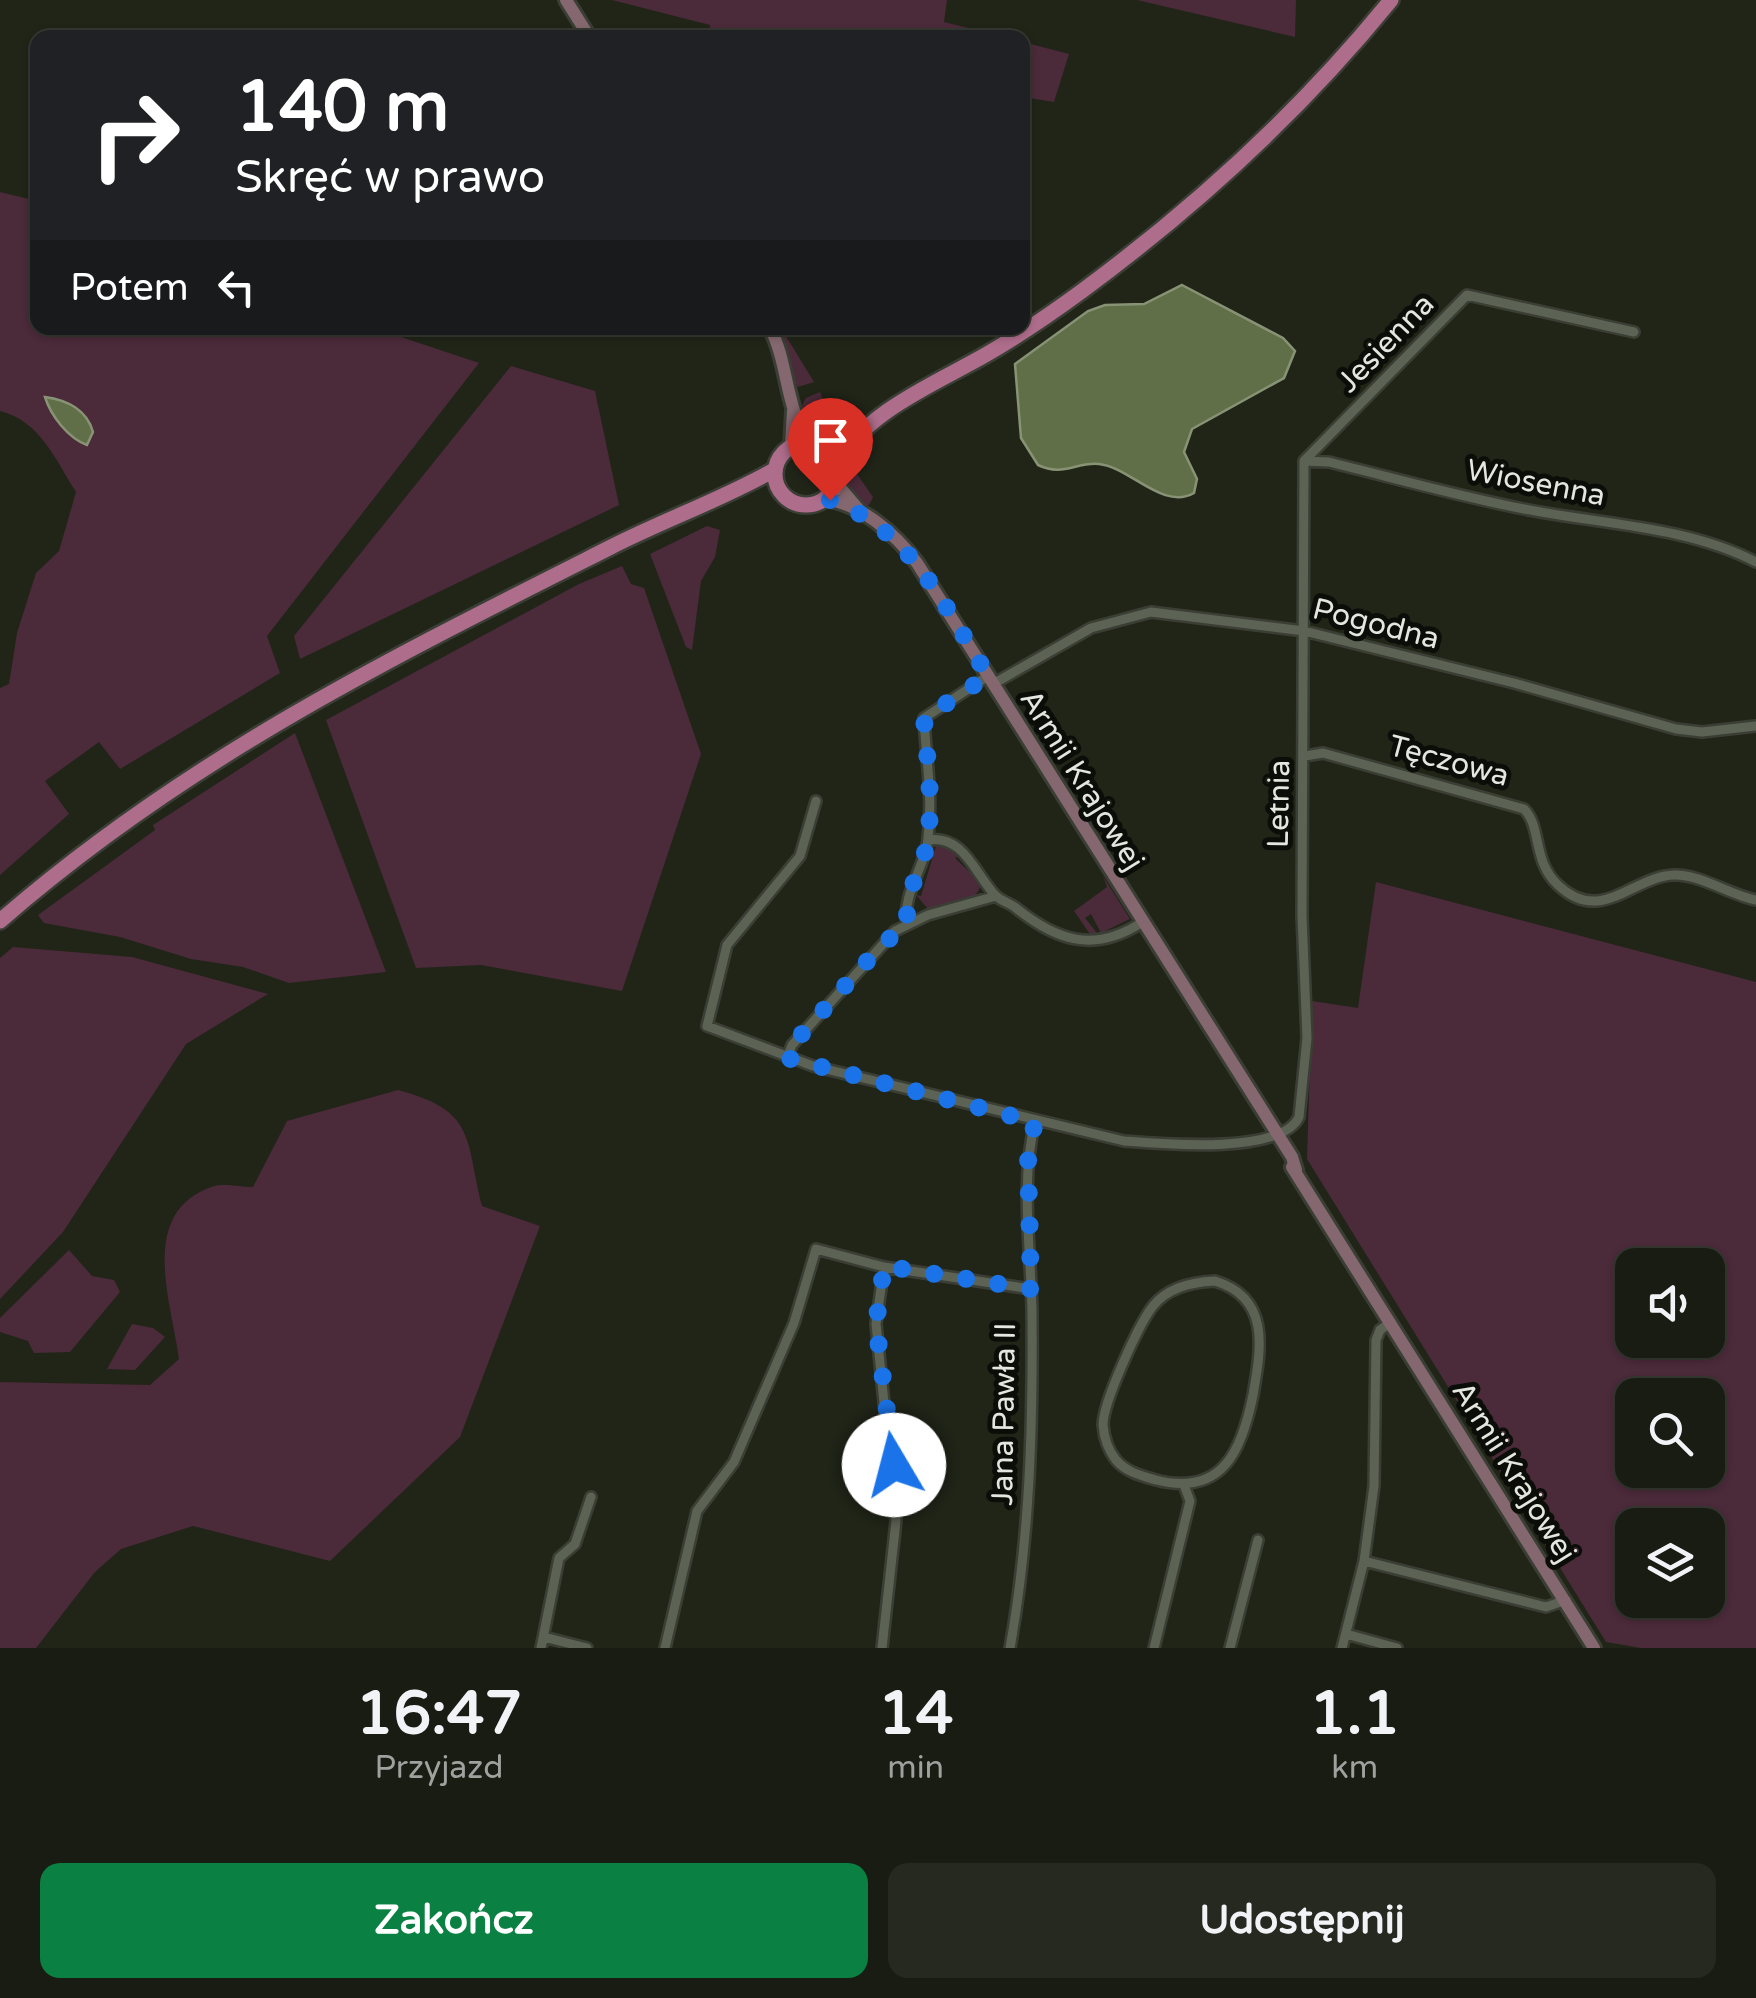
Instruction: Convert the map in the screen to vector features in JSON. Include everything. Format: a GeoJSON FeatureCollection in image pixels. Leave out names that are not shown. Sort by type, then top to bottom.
{"type":"FeatureCollection","features":[{"type":"Feature","properties":{"kind":"main road"},"geometry":{"type":"LineString","coordinates":[[1030,327],[1175,220],[1297,107],[1391,0]]}},
{"type":"Feature","properties":{"kind":"main road"},"geometry":{"type":"LineString","coordinates":[[0,921],[150,802],[274,722],[593,556],[774,470],[790,446],[817,445],[858,435],[1018,335]]}},
{"type":"Feature","properties":{"kind":"main road"},"geometry":{"type":"LineString","coordinates":[[736,489],[778,489],[799,504],[824,499],[836,483],[836,464],[858,435]]}},
{"type":"Feature","properties":{"kind":"main road"},"geometry":{"type":"LineString","coordinates":[[817,445],[836,464]]}},
{"type":"Feature","properties":{"kind":"main road"},"geometry":{"type":"LineString","coordinates":[[774,470],[778,489]]}},
{"type":"Feature","properties":{"kind":"street"},"geometry":{"type":"LineString","coordinates":[[566,0],[585,30]]}},
{"type":"Feature","properties":{"kind":"street","name":"Jesienna"},"geometry":{"type":"LineString","coordinates":[[1304,461],[1466,295],[1634,332]]}},
{"type":"Feature","properties":{"kind":"street"},"geometry":{"type":"LineString","coordinates":[[773,335],[794,408],[817,445]]}},
{"type":"Feature","properties":{"kind":"street"},"geometry":{"type":"LineString","coordinates":[[790,446],[794,408]]}},
{"type":"Feature","properties":{"kind":"street","name":"Wiosenna"},"geometry":{"type":"LineString","coordinates":[[1304,461],[1329,462],[1526,510],[1628,526],[1756,562]]}},
{"type":"Feature","properties":{"kind":"street","name":"Letnia"},"geometry":{"type":"LineString","coordinates":[[1274,1136],[1300,1116],[1307,1038],[1302,916],[1304,461]]}},
{"type":"Feature","properties":{"kind":"street","name":"Armii Krajowej"},"geometry":{"type":"LineString","coordinates":[[836,483],[860,512],[909,552],[1594,1648]]}},
{"type":"Feature","properties":{"kind":"street","name":"Armii Krajowej"},"geometry":{"type":"LineString","coordinates":[[824,499],[860,512]]}},
{"type":"Feature","properties":{"kind":"street","name":"Pogodna"},"geometry":{"type":"LineString","coordinates":[[928,840],[931,763],[924,718],[1091,628],[1152,612],[1304,631],[1531,687],[1676,729],[1756,726]]}},
{"type":"Feature","properties":{"kind":"street","name":"Tęczowa"},"geometry":{"type":"LineString","coordinates":[[1305,756],[1324,753],[1524,809],[1530,815],[1538,856],[1546,872],[1574,896],[1601,900],[1620,896],[1653,879],[1676,874],[1756,900]]}},
{"type":"Feature","properties":{"kind":"street"},"geometry":{"type":"LineString","coordinates":[[816,801],[800,856],[728,945],[707,1026],[787,1058],[1124,1142],[1168,1145],[1274,1136]]}},
{"type":"Feature","properties":{"kind":"street"},"geometry":{"type":"LineString","coordinates":[[908,922],[908,904],[928,840],[939,838],[975,864],[996,896],[1045,931],[1070,941],[1102,940],[1142,922]]}},
{"type":"Feature","properties":{"kind":"street"},"geometry":{"type":"LineString","coordinates":[[787,1058],[792,1045],[879,948],[908,922],[996,896]]}},
{"type":"Feature","properties":{"kind":"street","name":"Jana Pawła II"},"geometry":{"type":"LineString","coordinates":[[1010,1648],[1029,1490],[1028,1156],[1035,1122]]}},
{"type":"Feature","properties":{"kind":"street"},"geometry":{"type":"LineString","coordinates":[[665,1648],[697,1511],[734,1462],[794,1323],[816,1249],[884,1266],[1031,1289]]}},
{"type":"Feature","properties":{"kind":"street"},"geometry":{"type":"LineString","coordinates":[[882,1648],[891,1602],[896,1521],[876,1324],[884,1266]]}},
{"type":"Feature","properties":{"kind":"street"},"geometry":{"type":"LineString","coordinates":[[1215,1282],[1246,1298],[1259,1322],[1261,1350],[1242,1444],[1212,1475],[1184,1485],[1143,1476],[1118,1462],[1106,1442],[1104,1414],[1152,1306],[1178,1288],[1215,1282]]}},
{"type":"Feature","properties":{"kind":"street"},"geometry":{"type":"LineString","coordinates":[[1342,1648],[1364,1562],[1374,1486],[1376,1340],[1380,1330],[1391,1322]]}},
{"type":"Feature","properties":{"kind":"street"},"geometry":{"type":"LineString","coordinates":[[1154,1648],[1190,1501],[1184,1485]]}},
{"type":"Feature","properties":{"kind":"street"},"geometry":{"type":"LineString","coordinates":[[587,1648],[542,1643],[559,1558],[575,1544],[591,1497]]}},
{"type":"Feature","properties":{"kind":"street"},"geometry":{"type":"LineString","coordinates":[[1230,1648],[1258,1540]]}},
{"type":"Feature","properties":{"kind":"street"},"geometry":{"type":"LineString","coordinates":[[1364,1562],[1546,1607],[1566,1600]]}},
{"type":"Feature","properties":{"kind":"street"},"geometry":{"type":"LineString","coordinates":[[1346,1634],[1398,1648]]}},
{"type":"Feature","properties":{"kind":"shaded area"},"geometry":{"type":"Polygon","coordinates":[[[612,0],[947,0],[944,22],[977,30],[710,30],[710,25],[612,0]]]}},
{"type":"Feature","properties":{"kind":"shaded area"},"geometry":{"type":"Polygon","coordinates":[[[1137,0],[1296,0],[1295,37],[1137,0]]]}},
{"type":"Feature","properties":{"kind":"shaded area"},"geometry":{"type":"Polygon","coordinates":[[[1030,44],[1069,54],[1054,102],[1030,98],[1030,44]]]}},
{"type":"Feature","properties":{"kind":"shaded area"},"geometry":{"type":"Polygon","coordinates":[[[0,192],[30,199],[30,335],[395,335],[479,363],[267,636],[280,673],[120,769],[99,742],[45,781],[69,814],[0,875],[0,688],[9,684],[17,633],[36,573],[59,551],[76,492],[36,432],[0,411],[0,192]]]}},
{"type":"Feature","properties":{"kind":"shaded area"},"geometry":{"type":"Polygon","coordinates":[[[1182,285],[1283,338],[1295,351],[1284,378],[1192,429],[1184,452],[1197,479],[1194,493],[1182,497],[1158,493],[1123,472],[1099,464],[1055,470],[1038,465],[1021,438],[1015,364],[1088,311],[1105,305],[1144,304],[1182,285]]]}},
{"type":"Feature","properties":{"kind":"shaded area"},"geometry":{"type":"Polygon","coordinates":[[[778,335],[785,335],[814,382],[798,387],[778,335]]]}},
{"type":"Feature","properties":{"kind":"shaded area"},"geometry":{"type":"Polygon","coordinates":[[[511,366],[595,391],[619,505],[300,659],[294,636],[511,366]]]}},
{"type":"Feature","properties":{"kind":"shaded area"},"geometry":{"type":"Polygon","coordinates":[[[820,392],[837,440],[812,437],[800,409],[806,398],[820,392]]]}},
{"type":"Feature","properties":{"kind":"shaded area"},"geometry":{"type":"Polygon","coordinates":[[[45,397],[81,412],[93,432],[87,445],[61,426],[45,397]]]}},
{"type":"Feature","properties":{"kind":"shaded area"},"geometry":{"type":"Polygon","coordinates":[[[845,457],[873,497],[869,505],[862,506],[844,484],[845,457]]]}},
{"type":"Feature","properties":{"kind":"shaded area"},"geometry":{"type":"Polygon","coordinates":[[[707,526],[720,530],[715,557],[701,581],[692,650],[686,647],[650,554],[707,526]]]}},
{"type":"Feature","properties":{"kind":"shaded area"},"geometry":{"type":"Polygon","coordinates":[[[622,566],[631,584],[644,588],[701,754],[622,991],[481,965],[416,968],[326,720],[579,584],[622,566]]]}},
{"type":"Feature","properties":{"kind":"shaded area"},"geometry":{"type":"Polygon","coordinates":[[[295,733],[386,972],[289,983],[243,967],[191,959],[120,937],[44,923],[38,915],[155,830],[153,825],[295,733]]]}},
{"type":"Feature","properties":{"kind":"shaded area"},"geometry":{"type":"Polygon","coordinates":[[[936,846],[951,848],[961,856],[955,858],[982,884],[975,896],[929,910],[916,895],[921,896],[936,846]]]}},
{"type":"Feature","properties":{"kind":"shaded area"},"geometry":{"type":"Polygon","coordinates":[[[1103,876],[1130,919],[1101,933],[1091,914],[1085,918],[1097,933],[1092,937],[1074,911],[1107,887],[1103,876]]]}},
{"type":"Feature","properties":{"kind":"shaded area"},"geometry":{"type":"Polygon","coordinates":[[[1376,882],[1756,982],[1756,1648],[1641,1648],[1606,1642],[1307,1159],[1312,1001],[1358,1008],[1376,882]]]}},
{"type":"Feature","properties":{"kind":"shaded area"},"geometry":{"type":"Polygon","coordinates":[[[13,947],[132,957],[268,994],[186,1044],[63,1232],[0,1299],[0,958],[13,947]]]}},
{"type":"Feature","properties":{"kind":"shaded area"},"geometry":{"type":"Polygon","coordinates":[[[398,1090],[442,1107],[463,1130],[482,1206],[540,1226],[460,1437],[330,1561],[193,1526],[121,1549],[95,1572],[36,1648],[0,1648],[0,1382],[150,1385],[179,1359],[165,1260],[167,1236],[175,1215],[190,1198],[214,1186],[253,1187],[287,1121],[398,1090]]]}},
{"type":"Feature","properties":{"kind":"shaded area"},"geometry":{"type":"Polygon","coordinates":[[[69,1250],[92,1276],[114,1280],[120,1292],[70,1352],[34,1353],[28,1341],[0,1332],[0,1318],[69,1250]]]}},
{"type":"Feature","properties":{"kind":"shaded area"},"geometry":{"type":"Polygon","coordinates":[[[132,1324],[153,1328],[165,1337],[135,1370],[107,1369],[132,1324]]]}},
{"type":"Feature","properties":{"kind":"route"},"geometry":{"type":"LineString","coordinates":[[830,500],[860,512],[902,543],[988,676],[926,713],[924,718],[931,763],[928,840],[908,904],[908,922],[895,930],[792,1045],[787,1058],[1035,1122],[1028,1156],[1031,1289],[884,1266],[876,1324],[894,1465]]}}]}
